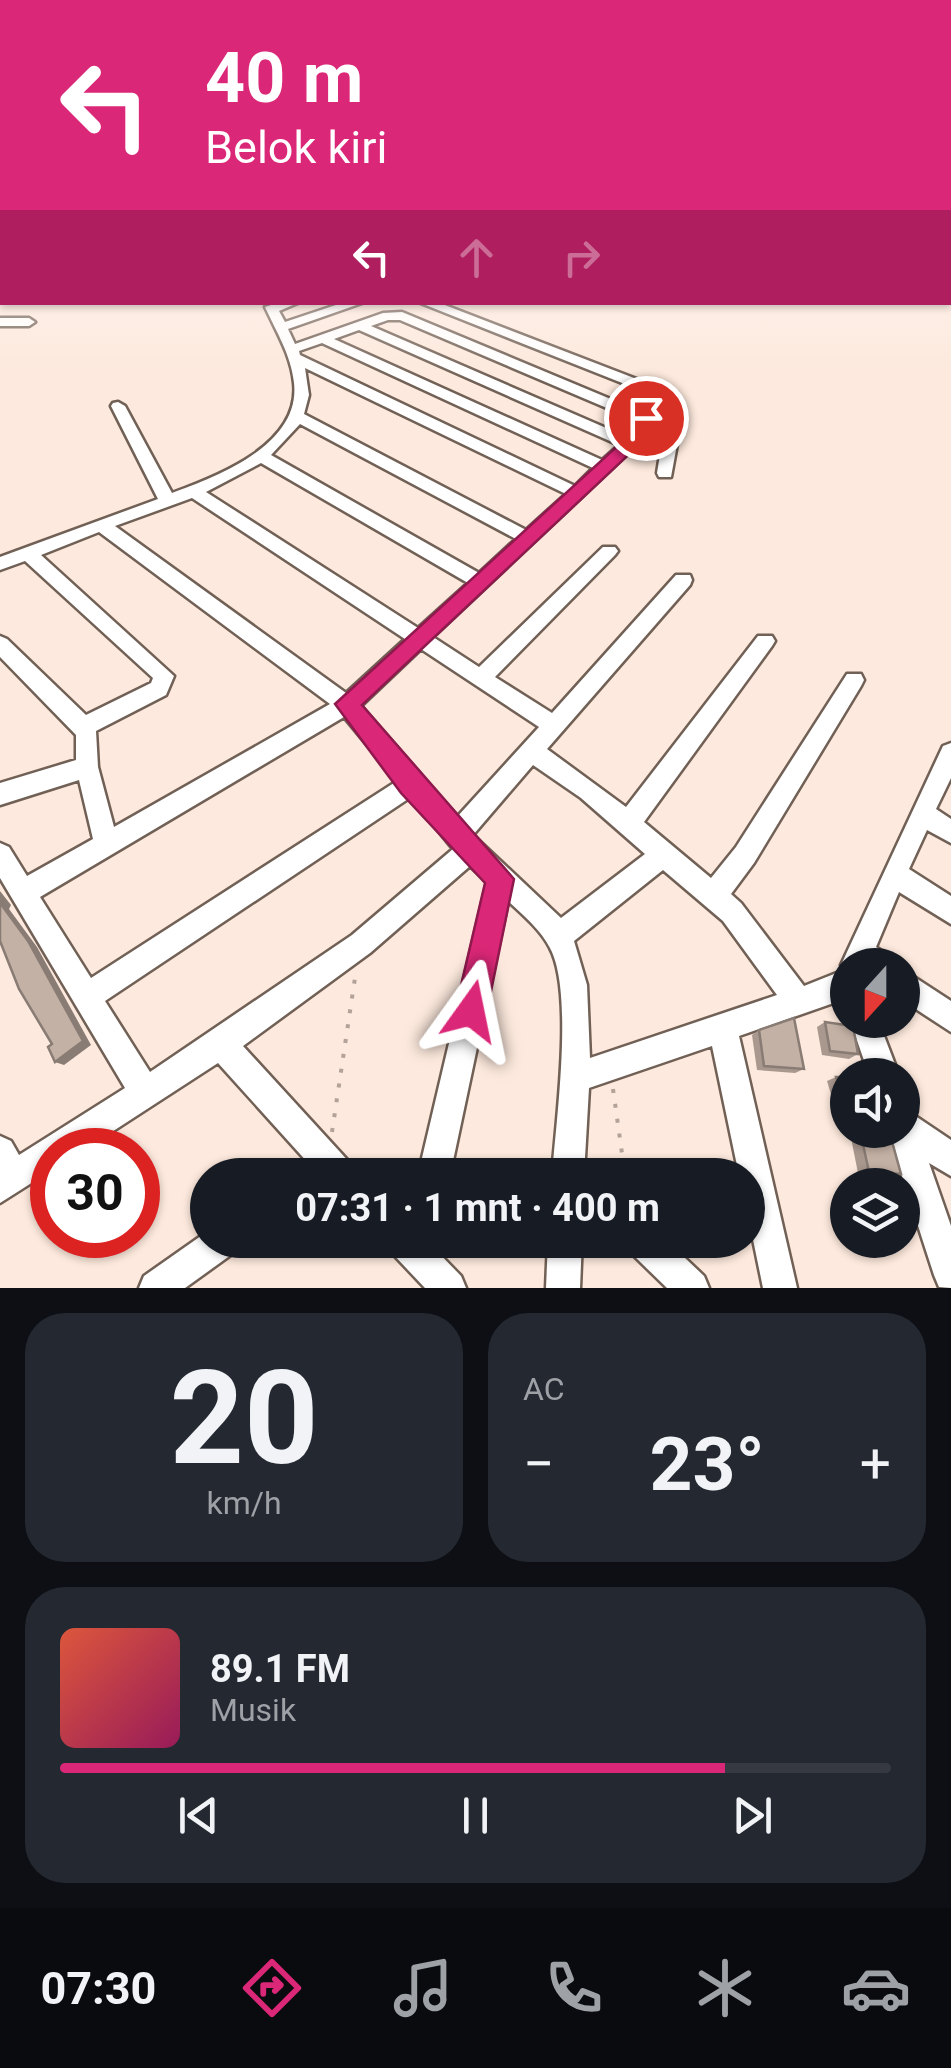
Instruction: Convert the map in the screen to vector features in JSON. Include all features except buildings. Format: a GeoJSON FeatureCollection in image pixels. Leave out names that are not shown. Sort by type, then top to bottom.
{"type":"FeatureCollection","features":[{"type":"Feature","properties":{"kind":"street"},"geometry":{"type":"LineString","coordinates":[[0,564],[192,490],[263,457],[296,416],[302,384],[276,309],[323,305]]}},
{"type":"Feature","properties":{"kind":"street"},"geometry":{"type":"LineString","coordinates":[[292,354],[415,305]]}},
{"type":"Feature","properties":{"kind":"street"},"geometry":{"type":"LineString","coordinates":[[22,893],[347,704],[606,468],[653,420],[668,396],[430,305]]}},
{"type":"Feature","properties":{"kind":"street"},"geometry":{"type":"LineString","coordinates":[[388,316],[402,316],[672,428],[665,473]]}},
{"type":"Feature","properties":{"kind":"street"},"geometry":{"type":"LineString","coordinates":[[0,322],[29,322]]}},
{"type":"Feature","properties":{"kind":"street"},"geometry":{"type":"LineString","coordinates":[[360,326],[630,444]]}},
{"type":"Feature","properties":{"kind":"street"},"geometry":{"type":"LineString","coordinates":[[324,339],[606,468]]}},
{"type":"Feature","properties":{"kind":"street"},"geometry":{"type":"LineString","coordinates":[[292,354],[576,493]]}},
{"type":"Feature","properties":{"kind":"street"},"geometry":{"type":"LineString","coordinates":[[118,406],[167,500]]}},
{"type":"Feature","properties":{"kind":"street"},"geometry":{"type":"LineString","coordinates":[[296,416],[526,537]]}},
{"type":"Feature","properties":{"kind":"street"},"geometry":{"type":"LineString","coordinates":[[263,457],[478,581]]}},
{"type":"Feature","properties":{"kind":"street"},"geometry":{"type":"LineString","coordinates":[[192,490],[553,724]]}},
{"type":"Feature","properties":{"kind":"street"},"geometry":{"type":"LineString","coordinates":[[102,525],[347,704],[463,843],[559,936],[570,966],[574,1078],[569,1158]]}},
{"type":"Feature","properties":{"kind":"street"},"geometry":{"type":"LineString","coordinates":[[481,678],[609,550]]}},
{"type":"Feature","properties":{"kind":"street"},"geometry":{"type":"LineString","coordinates":[[26,553],[164,676],[159,689],[82,727]]}},
{"type":"Feature","properties":{"kind":"street"},"geometry":{"type":"LineString","coordinates":[[88,1128],[221,1044],[361,944],[463,843],[553,724],[683,580]]}},
{"type":"Feature","properties":{"kind":"street"},"geometry":{"type":"LineString","coordinates":[[626,825],[765,641]]}},
{"type":"Feature","properties":{"kind":"street"},"geometry":{"type":"LineString","coordinates":[[0,644],[87,735],[87,767],[106,844]]}},
{"type":"Feature","properties":{"kind":"street"},"geometry":{"type":"LineString","coordinates":[[714,895],[745,855],[854,680]]}},
{"type":"Feature","properties":{"kind":"street"},"geometry":{"type":"LineString","coordinates":[[531,751],[714,895],[746,929],[800,1002]]}},
{"type":"Feature","properties":{"kind":"street"},"geometry":{"type":"LineString","coordinates":[[868,948],[894,874],[950,756]]}},
{"type":"Feature","properties":{"kind":"street"},"geometry":{"type":"LineString","coordinates":[[0,794],[87,767]]}},
{"type":"Feature","properties":{"kind":"street"},"geometry":{"type":"LineString","coordinates":[[85,998],[410,784]]}},
{"type":"Feature","properties":{"kind":"street"},"geometry":{"type":"LineString","coordinates":[[923,814],[951,832]]}},
{"type":"Feature","properties":{"kind":"street"},"geometry":{"type":"LineString","coordinates":[[559,936],[663,855]]}},
{"type":"Feature","properties":{"kind":"street"},"geometry":{"type":"LineString","coordinates":[[0,856],[144,1091]]}},
{"type":"Feature","properties":{"kind":"street"},"geometry":{"type":"LineString","coordinates":[[894,874],[951,911]]}},
{"type":"Feature","properties":{"kind":"street"},"geometry":{"type":"LineString","coordinates":[[438,1158],[500,879]]}},
{"type":"Feature","properties":{"kind":"street"},"geometry":{"type":"LineString","coordinates":[[574,1078],[830,990]]}},
{"type":"Feature","properties":{"kind":"street"},"geometry":{"type":"LineString","coordinates":[[920,996],[951,1018]]}},
{"type":"Feature","properties":{"kind":"street"},"geometry":{"type":"LineString","coordinates":[[723,1028],[780,1288]]}},
{"type":"Feature","properties":{"kind":"street"},"geometry":{"type":"LineString","coordinates":[[221,1044],[315,1158]]}},
{"type":"Feature","properties":{"kind":"street"},"geometry":{"type":"LineString","coordinates":[[920,1138],[951,1160]]}},
{"type":"Feature","properties":{"kind":"street"},"geometry":{"type":"LineString","coordinates":[[909,1148],[951,1276]]}},
{"type":"Feature","properties":{"kind":"street"},"geometry":{"type":"LineString","coordinates":[[5,1172],[30,1161]]}},
{"type":"Feature","properties":{"kind":"street"},"geometry":{"type":"LineString","coordinates":[[156,1288],[198,1258]]}},
{"type":"Feature","properties":{"kind":"street"},"geometry":{"type":"LineString","coordinates":[[424,1258],[449,1288]]}},
{"type":"Feature","properties":{"kind":"street"},"geometry":{"type":"LineString","coordinates":[[563,1288],[564,1258]]}},
{"type":"Feature","properties":{"kind":"street"},"geometry":{"type":"LineString","coordinates":[[661,1258],[692,1288]]}},
{"type":"Feature","properties":{"kind":"path"},"geometry":{"type":"LineString","coordinates":[[328,1158],[361,944]]}},
{"type":"Feature","properties":{"kind":"path"},"geometry":{"type":"LineString","coordinates":[[608,1068],[622,1158]]}},
{"type":"Feature","properties":{"kind":"route"},"geometry":{"type":"LineString","coordinates":[[471,1011],[500,879],[410,784],[347,704],[651,424],[646,418]]}}]}
